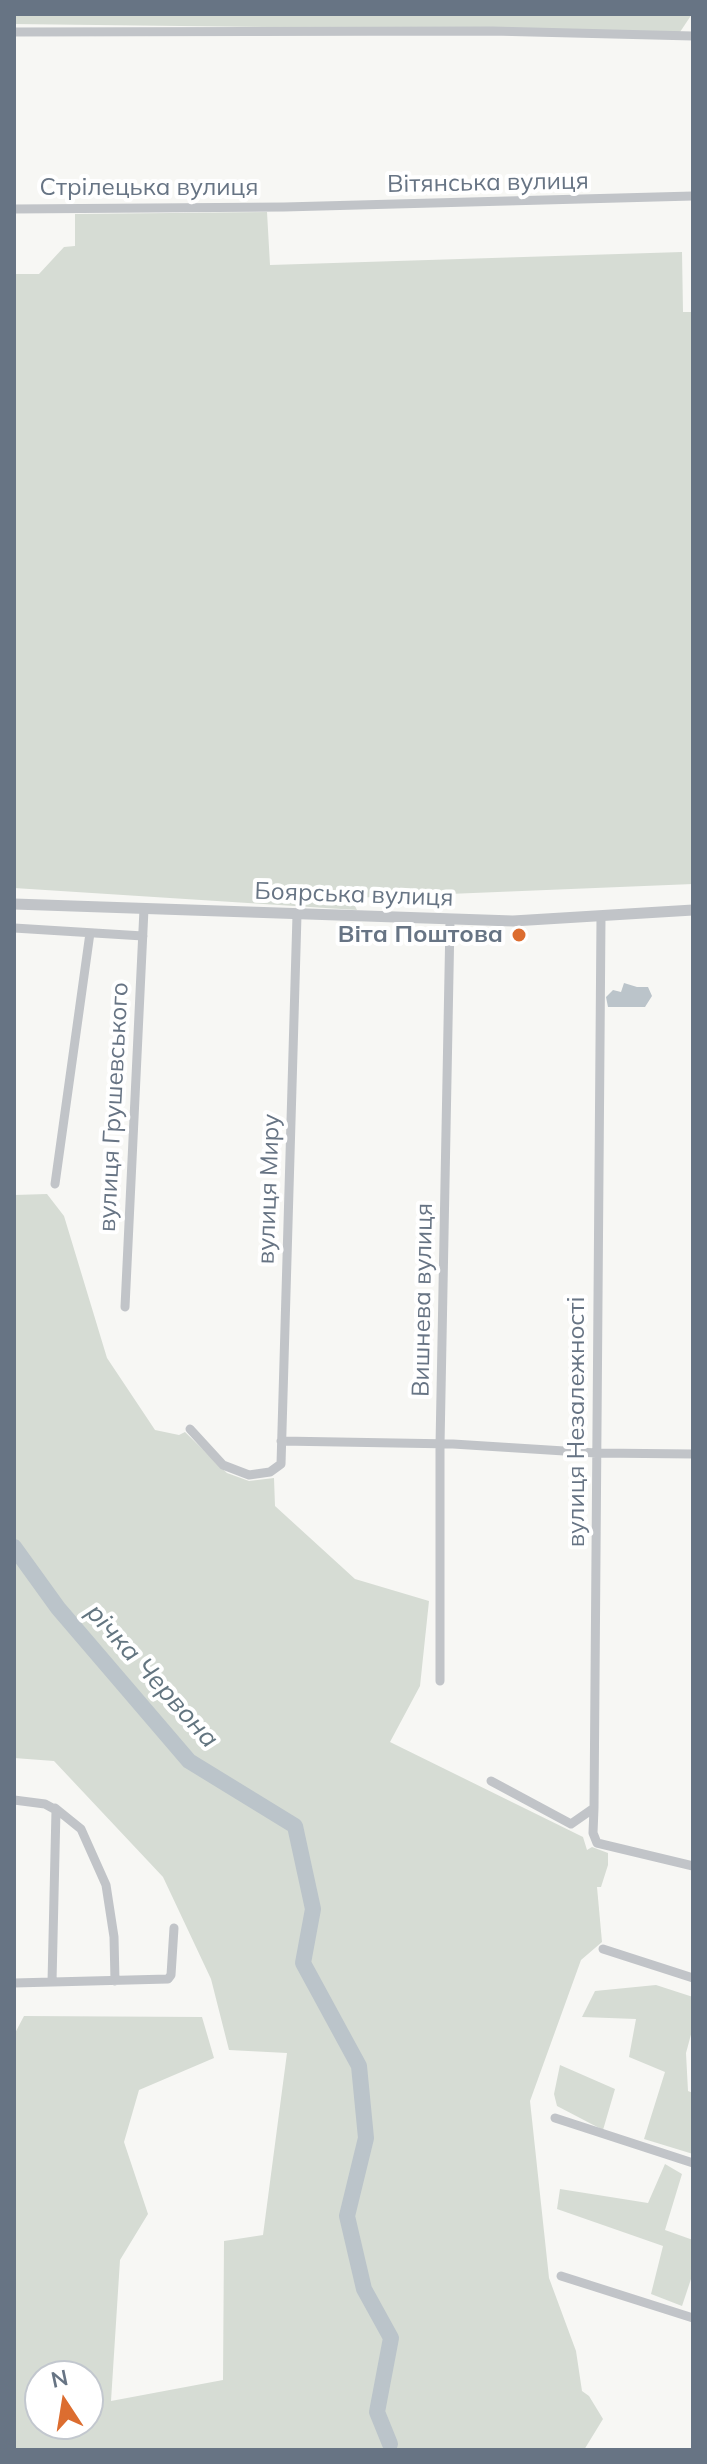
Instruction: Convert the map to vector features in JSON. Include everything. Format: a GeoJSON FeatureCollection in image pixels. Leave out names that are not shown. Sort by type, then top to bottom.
{"type":"FeatureCollection","features":[{"type":"Feature","properties":{"kind":"street"},"geometry":{"type":"LineString","coordinates":[[14,32],[289,30],[693,36]]}},
{"type":"Feature","properties":{"kind":"street","name":"Вітянська вулиця"},"geometry":{"type":"LineString","coordinates":[[284,207],[693,196]]}},
{"type":"Feature","properties":{"kind":"street","name":"Стрілецька вулиця"},"geometry":{"type":"LineString","coordinates":[[14,209],[284,207]]}},
{"type":"Feature","properties":{"kind":"street","name":"Боярська вулиця"},"geometry":{"type":"LineString","coordinates":[[14,904],[450,921],[513,921],[693,910]]}},
{"type":"Feature","properties":{"kind":"street","name":"вулиця Грушевського"},"geometry":{"type":"LineString","coordinates":[[125,1307],[144,909]]}},
{"type":"Feature","properties":{"kind":"street","name":"вулиця Миру"},"geometry":{"type":"LineString","coordinates":[[190,1429],[223,1465],[249,1475],[270,1472],[281,1464],[297,915]]}},
{"type":"Feature","properties":{"kind":"street","name":"вулиця Незалежності"},"geometry":{"type":"LineString","coordinates":[[601,917],[593,1833],[597,1843],[693,1866]]}},
{"type":"Feature","properties":{"kind":"street","name":"Вишнева вулиця"},"geometry":{"type":"LineString","coordinates":[[440,1681],[440,1445],[450,921]]}},
{"type":"Feature","properties":{"kind":"street"},"geometry":{"type":"LineString","coordinates":[[14,928],[143,936]]}},
{"type":"Feature","properties":{"kind":"street"},"geometry":{"type":"LineString","coordinates":[[55,1184],[90,933]]}},
{"type":"Feature","properties":{"kind":"street"},"geometry":{"type":"LineString","coordinates":[[281,1441],[693,1454]]}},
{"type":"Feature","properties":{"kind":"street"},"geometry":{"type":"LineString","coordinates":[[491,1781],[571,1824],[594,1808]]}},
{"type":"Feature","properties":{"kind":"street"},"geometry":{"type":"LineString","coordinates":[[14,1800],[52,1807],[81,1829],[106,1885],[114,1937],[115,1981]]}},
{"type":"Feature","properties":{"kind":"street"},"geometry":{"type":"LineString","coordinates":[[52,1807],[57,1817],[52,1982]]}},
{"type":"Feature","properties":{"kind":"street"},"geometry":{"type":"LineString","coordinates":[[14,1983],[168,1979],[171,1975],[174,1928]]}},
{"type":"Feature","properties":{"kind":"street"},"geometry":{"type":"LineString","coordinates":[[603,1949],[693,1978]]}},
{"type":"Feature","properties":{"kind":"street"},"geometry":{"type":"LineString","coordinates":[[555,2118],[693,2163]]}},
{"type":"Feature","properties":{"kind":"street"},"geometry":{"type":"LineString","coordinates":[[561,2276],[693,2318]]}},
{"type":"Feature","properties":{"kind":"shaded area"},"geometry":{"type":"Polygon","coordinates":[[[14,14],[692,14],[680,32],[14,24],[14,14]]]}},
{"type":"Feature","properties":{"kind":"shaded area"},"geometry":{"type":"Polygon","coordinates":[[[267,212],[270,265],[682,252],[683,312],[693,312],[693,884],[351,898],[357,910],[14,888],[14,274],[39,274],[64,247],[75,246],[75,214],[267,212]]]}},
{"type":"Feature","properties":{"kind":"shaded area"},"geometry":{"type":"Polygon","coordinates":[[[624,983],[648,987],[652,996],[645,1007],[608,1007],[606,997],[613,990],[621,992],[624,983]]]}},
{"type":"Feature","properties":{"kind":"shaded area"},"geometry":{"type":"Polygon","coordinates":[[[47,1194],[64,1216],[107,1358],[155,1430],[179,1435],[185,1432],[227,1473],[249,1481],[274,1478],[275,1506],[355,1579],[429,1601],[420,1686],[390,1742],[583,1837],[587,1850],[592,1847],[608,1853],[608,1865],[601,1887],[597,1887],[602,1942],[581,1960],[530,2101],[549,2278],[576,2351],[582,2391],[589,2396],[603,2419],[584,2450],[14,2450],[14,2035],[24,2016],[202,2017],[214,2058],[139,2090],[124,2142],[148,2214],[120,2260],[111,2401],[223,2380],[224,2241],[263,2235],[287,2053],[229,2050],[211,1979],[163,1877],[54,1761],[14,1758],[14,1195],[47,1194]]]}},
{"type":"Feature","properties":{"kind":"shaded area"},"geometry":{"type":"Polygon","coordinates":[[[656,1985],[693,1997],[693,2027],[686,2053],[688,2091],[693,2093],[693,2154],[644,2139],[665,2072],[629,2057],[636,2019],[582,2017],[595,1991],[656,1985]]]}},
{"type":"Feature","properties":{"kind":"shaded area"},"geometry":{"type":"Polygon","coordinates":[[[560,2065],[615,2089],[603,2130],[557,2106],[554,2094],[560,2065]]]}},
{"type":"Feature","properties":{"kind":"shaded area"},"geometry":{"type":"Polygon","coordinates":[[[665,2164],[682,2174],[665,2230],[693,2240],[693,2273],[682,2306],[651,2294],[663,2246],[557,2209],[560,2189],[648,2203],[665,2164]]]}},
{"type":"Feature","properties":{"kind":"waterway","name":"річка Червона"},"geometry":{"type":"LineString","coordinates":[[14,1547],[58,1608],[189,1761],[295,1826],[313,1909],[303,1963],[359,2066],[366,2138],[347,2216],[364,2289],[391,2338],[377,2412],[390,2444]]}},
{"type":"Feature","properties":{"kind":"place","name":"Віта Поштова"},"geometry":{"type":"Point","coordinates":[519,935]}}]}
